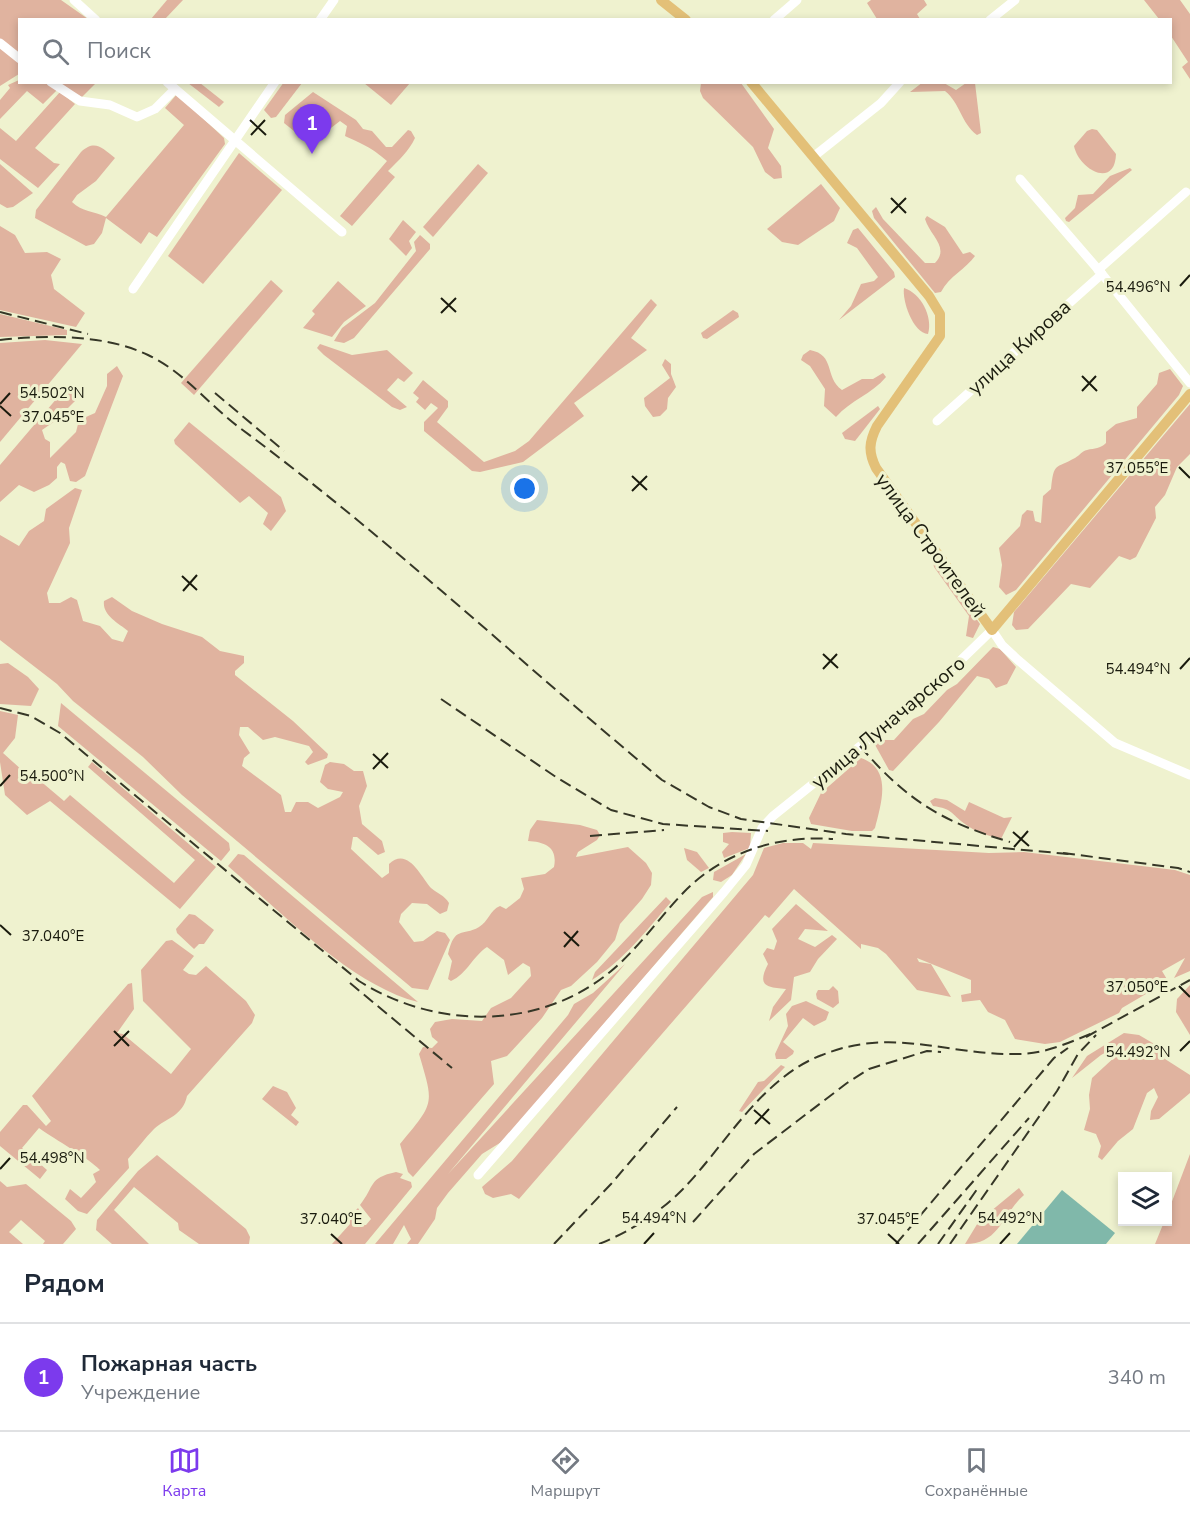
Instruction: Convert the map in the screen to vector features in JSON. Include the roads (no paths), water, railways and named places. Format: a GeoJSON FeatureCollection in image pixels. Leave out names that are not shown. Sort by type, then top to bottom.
{"type":"FeatureCollection","features":[{"type":"Feature","properties":{"kind":"main road"},"geometry":{"type":"LineString","coordinates":[[661,0],[684,18]]}},
{"type":"Feature","properties":{"kind":"main road","name":"улица Строителей"},"geometry":{"type":"LineString","coordinates":[[753,84],[922,288],[940,314],[940,336],[878,426],[870,442],[870,453],[876,468],[992,630]]}},
{"type":"Feature","properties":{"kind":"main road","name":"улица Луначарского"},"geometry":{"type":"LineString","coordinates":[[992,630],[1190,394]]}},
{"type":"Feature","properties":{"kind":"street"},"geometry":{"type":"LineString","coordinates":[[74,0],[94,18]]}},
{"type":"Feature","properties":{"kind":"street"},"geometry":{"type":"LineString","coordinates":[[321,18],[334,0]]}},
{"type":"Feature","properties":{"kind":"street"},"geometry":{"type":"LineString","coordinates":[[776,18],[797,0]]}},
{"type":"Feature","properties":{"kind":"street"},"geometry":{"type":"LineString","coordinates":[[992,18],[1015,0]]}},
{"type":"Feature","properties":{"kind":"street"},"geometry":{"type":"LineString","coordinates":[[0,43],[18,57]]}},
{"type":"Feature","properties":{"kind":"street"},"geometry":{"type":"LineString","coordinates":[[54,84],[80,101],[110,105],[137,117],[155,110],[171,86],[342,232]]}},
{"type":"Feature","properties":{"kind":"street"},"geometry":{"type":"LineString","coordinates":[[133,289],[274,84]]}},
{"type":"Feature","properties":{"kind":"street"},"geometry":{"type":"LineString","coordinates":[[813,157],[881,102],[898,84]]}},
{"type":"Feature","properties":{"kind":"street"},"geometry":{"type":"LineString","coordinates":[[1020,179],[1100,272],[1190,383]]}},
{"type":"Feature","properties":{"kind":"street","name":"улица Кирова"},"geometry":{"type":"LineString","coordinates":[[937,421],[1186,192]]}},
{"type":"Feature","properties":{"kind":"street","name":"улица Строителей"},"geometry":{"type":"LineString","coordinates":[[992,630],[1002,645],[1018,660],[1115,743],[1190,775]]}},
{"type":"Feature","properties":{"kind":"street","name":"улица Луначарского"},"geometry":{"type":"LineString","coordinates":[[478,1175],[746,865],[765,824],[930,690],[992,630]]}},
{"type":"Feature","properties":{"kind":"water"},"geometry":{"type":"Polygon","coordinates":[[[1062,1190],[1115,1233],[1106,1244],[1017,1244],[1062,1190]]]}},
{"type":"Feature","properties":{"kind":"railway"},"geometry":{"type":"LineString","coordinates":[[0,312],[88,334]]}},
{"type":"Feature","properties":{"kind":"railway"},"geometry":{"type":"LineString","coordinates":[[0,340],[37,337],[94,340],[131,348],[161,362],[401,556],[662,780],[709,807],[741,819],[846,834],[1069,854]]}},
{"type":"Feature","properties":{"kind":"railway"},"geometry":{"type":"LineString","coordinates":[[215,393],[284,451]]}},
{"type":"Feature","properties":{"kind":"railway"},"geometry":{"type":"LineString","coordinates":[[441,699],[556,777],[611,810],[663,824],[768,831]]}},
{"type":"Feature","properties":{"kind":"railway"},"geometry":{"type":"LineString","coordinates":[[0,708],[31,716],[60,733],[359,981],[389,997],[420,1008],[453,1015],[486,1017],[519,1013],[551,1005],[582,991],[620,963],[684,892],[716,866],[752,849],[772,843],[812,838],[833,839]]}},
{"type":"Feature","properties":{"kind":"railway"},"geometry":{"type":"LineString","coordinates":[[860,746],[893,781],[927,807],[964,826],[1010,842]]}},
{"type":"Feature","properties":{"kind":"railway"},"geometry":{"type":"LineString","coordinates":[[590,836],[664,830]]}},
{"type":"Feature","properties":{"kind":"railway"},"geometry":{"type":"LineString","coordinates":[[1063,853],[1178,868],[1190,872]]}},
{"type":"Feature","properties":{"kind":"railway"},"geometry":{"type":"LineString","coordinates":[[1086,1037],[1190,980]]}},
{"type":"Feature","properties":{"kind":"railway"},"geometry":{"type":"LineString","coordinates":[[350,983],[452,1068]]}},
{"type":"Feature","properties":{"kind":"railway"},"geometry":{"type":"LineString","coordinates":[[599,1244],[643,1222],[673,1199],[698,1173],[762,1096],[800,1066],[822,1055],[848,1047],[897,1042],[968,1051],[1019,1054],[1057,1047],[1093,1033]]}},
{"type":"Feature","properties":{"kind":"railway"},"geometry":{"type":"LineString","coordinates":[[950,1244],[1057,1091],[1078,1054],[1096,1035]]}},
{"type":"Feature","properties":{"kind":"railway"},"geometry":{"type":"LineString","coordinates":[[896,1244],[1054,1058],[1068,1048]]}},
{"type":"Feature","properties":{"kind":"railway"},"geometry":{"type":"LineString","coordinates":[[693,1222],[754,1154],[847,1083],[869,1069],[927,1051],[941,1052]]}},
{"type":"Feature","properties":{"kind":"railway"},"geometry":{"type":"LineString","coordinates":[[554,1244],[611,1184],[677,1107]]}},
{"type":"Feature","properties":{"kind":"railway"},"geometry":{"type":"LineString","coordinates":[[918,1244],[1029,1118]]}},
{"type":"Feature","properties":{"kind":"railway"},"geometry":{"type":"LineString","coordinates":[[938,1244],[978,1188]]}},
{"type":"Feature","properties":{"kind":"place","name":"Пожарная часть"},"geometry":{"type":"Point","coordinates":[312,154]}}]}
